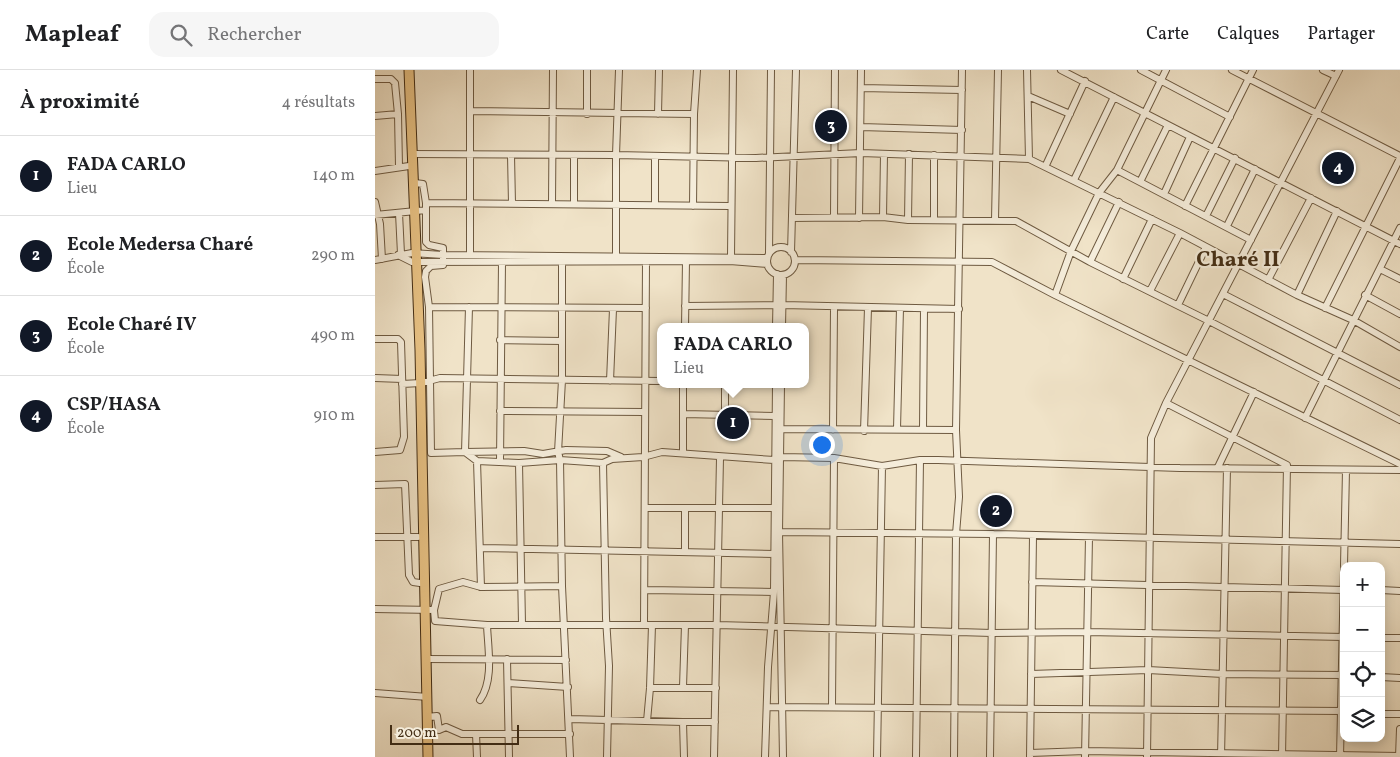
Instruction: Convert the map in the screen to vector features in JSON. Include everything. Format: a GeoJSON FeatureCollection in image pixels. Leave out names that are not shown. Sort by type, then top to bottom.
{"type":"FeatureCollection","features":[{"type":"Feature","properties":{"kind":"highway"},"geometry":{"type":"LineString","coordinates":[[409,70],[410,120],[415,183],[413,211],[414,257],[427,610],[423,757]]}},
{"type":"Feature","properties":{"kind":"highway"},"geometry":{"type":"LineString","coordinates":[[412,154],[404,166],[413,211]]}},
{"type":"Feature","properties":{"kind":"highway"},"geometry":{"type":"LineString","coordinates":[[418,383],[418,537],[420,583],[427,610],[425,717],[428,757]]}},
{"type":"Feature","properties":{"kind":"street"},"geometry":{"type":"LineString","coordinates":[[470,70],[469,204],[471,255]]}},
{"type":"Feature","properties":{"kind":"street"},"geometry":{"type":"LineString","coordinates":[[552,204],[553,70]]}},
{"type":"Feature","properties":{"kind":"street"},"geometry":{"type":"LineString","coordinates":[[587,70],[587,114]]}},
{"type":"Feature","properties":{"kind":"street"},"geometry":{"type":"LineString","coordinates":[[616,255],[615,205],[619,70]]}},
{"type":"Feature","properties":{"kind":"street"},"geometry":{"type":"LineString","coordinates":[[658,114],[659,70]]}},
{"type":"Feature","properties":{"kind":"street"},"geometry":{"type":"LineString","coordinates":[[693,206],[694,114],[697,70]]}},
{"type":"Feature","properties":{"kind":"street"},"geometry":{"type":"LineString","coordinates":[[731,256],[730,206],[733,70]]}},
{"type":"Feature","properties":{"kind":"street"},"geometry":{"type":"LineString","coordinates":[[771,70],[768,258],[771,270],[780,275],[791,271],[795,260],[791,252],[796,70]]}},
{"type":"Feature","properties":{"kind":"street"},"geometry":{"type":"LineString","coordinates":[[834,217],[835,70]]}},
{"type":"Feature","properties":{"kind":"street"},"geometry":{"type":"LineString","coordinates":[[859,218],[861,70]]}},
{"type":"Feature","properties":{"kind":"street"},"geometry":{"type":"LineString","coordinates":[[954,757],[956,534],[959,497],[956,430],[963,70]]}},
{"type":"Feature","properties":{"kind":"street"},"geometry":{"type":"LineString","coordinates":[[995,220],[998,70]]}},
{"type":"Feature","properties":{"kind":"street"},"geometry":{"type":"LineString","coordinates":[[1027,70],[1029,158]]}},
{"type":"Feature","properties":{"kind":"street"},"geometry":{"type":"LineString","coordinates":[[1061,70],[1397,242]]}},
{"type":"Feature","properties":{"kind":"street"},"geometry":{"type":"LineString","coordinates":[[1141,70],[1230,117]]}},
{"type":"Feature","properties":{"kind":"street"},"geometry":{"type":"LineString","coordinates":[[1055,295],[1071,251],[1099,193],[1117,170],[1166,70]]}},
{"type":"Feature","properties":{"kind":"street"},"geometry":{"type":"LineString","coordinates":[[1232,70],[1400,157],[1325,308]]}},
{"type":"Feature","properties":{"kind":"street"},"geometry":{"type":"LineString","coordinates":[[1185,206],[1253,70]]}},
{"type":"Feature","properties":{"kind":"street"},"geometry":{"type":"LineString","coordinates":[[1147,755],[1151,438],[1166,403],[1337,73],[1323,70]]}},
{"type":"Feature","properties":{"kind":"street"},"geometry":{"type":"LineString","coordinates":[[375,79],[391,79],[395,82],[404,166],[375,171]]}},
{"type":"Feature","properties":{"kind":"street"},"geometry":{"type":"LineString","coordinates":[[1046,165],[1085,81]]}},
{"type":"Feature","properties":{"kind":"street"},"geometry":{"type":"LineString","coordinates":[[861,88],[962,90]]}},
{"type":"Feature","properties":{"kind":"street"},"geometry":{"type":"LineString","coordinates":[[1028,96],[1070,114]]}},
{"type":"Feature","properties":{"kind":"street"},"geometry":{"type":"LineString","coordinates":[[1074,180],[1114,97]]}},
{"type":"Feature","properties":{"kind":"street"},"geometry":{"type":"LineString","coordinates":[[471,111],[553,114],[694,114]]}},
{"type":"Feature","properties":{"kind":"street"},"geometry":{"type":"LineString","coordinates":[[375,116],[398,114]]}},
{"type":"Feature","properties":{"kind":"street"},"geometry":{"type":"LineString","coordinates":[[398,121],[410,120]]}},
{"type":"Feature","properties":{"kind":"street"},"geometry":{"type":"LineString","coordinates":[[1140,182],[1168,125]]}},
{"type":"Feature","properties":{"kind":"street"},"geometry":{"type":"LineString","coordinates":[[861,127],[962,130]]}},
{"type":"Feature","properties":{"kind":"street"},"geometry":{"type":"LineString","coordinates":[[1164,194],[1190,137]]}},
{"type":"Feature","properties":{"kind":"street"},"geometry":{"type":"LineString","coordinates":[[412,154],[770,157],[861,153],[1029,158],[1180,233],[1297,295],[1353,320],[1400,347]]}},
{"type":"Feature","properties":{"kind":"street"},"geometry":{"type":"LineString","coordinates":[[883,154],[883,217]]}},
{"type":"Feature","properties":{"kind":"street"},"geometry":{"type":"LineString","coordinates":[[909,154],[909,220]]}},
{"type":"Feature","properties":{"kind":"street"},"geometry":{"type":"LineString","coordinates":[[511,155],[512,204]]}},
{"type":"Feature","properties":{"kind":"street"},"geometry":{"type":"LineString","coordinates":[[574,155],[574,204]]}},
{"type":"Feature","properties":{"kind":"street"},"geometry":{"type":"LineString","coordinates":[[934,155],[934,220]]}},
{"type":"Feature","properties":{"kind":"street"},"geometry":{"type":"LineString","coordinates":[[655,156],[655,205]]}},
{"type":"Feature","properties":{"kind":"street"},"geometry":{"type":"LineString","coordinates":[[1206,216],[1235,158]]}},
{"type":"Feature","properties":{"kind":"street"},"geometry":{"type":"LineString","coordinates":[[1227,226],[1255,169]]}},
{"type":"Feature","properties":{"kind":"street"},"geometry":{"type":"LineString","coordinates":[[1117,170],[1251,240]]}},
{"type":"Feature","properties":{"kind":"street"},"geometry":{"type":"LineString","coordinates":[[415,183],[423,184],[426,202],[426,242],[429,245],[443,248],[443,264],[431,266],[426,271],[429,306],[431,453],[500,452],[543,454],[566,450],[607,451],[622,458]]}},
{"type":"Feature","properties":{"kind":"street"},"geometry":{"type":"LineString","coordinates":[[1268,280],[1311,198]]}},
{"type":"Feature","properties":{"kind":"street"},"geometry":{"type":"LineString","coordinates":[[375,202],[378,259],[400,255],[502,262],[686,261],[768,258],[779,247],[791,252]]}},
{"type":"Feature","properties":{"kind":"street"},"geometry":{"type":"LineString","coordinates":[[426,202],[730,206]]}},
{"type":"Feature","properties":{"kind":"street"},"geometry":{"type":"LineString","coordinates":[[1090,262],[1119,202]]}},
{"type":"Feature","properties":{"kind":"street"},"geometry":{"type":"LineString","coordinates":[[377,215],[425,210]]}},
{"type":"Feature","properties":{"kind":"street"},"geometry":{"type":"LineString","coordinates":[[1297,295],[1337,211]]}},
{"type":"Feature","properties":{"kind":"street"},"geometry":{"type":"LineString","coordinates":[[399,213],[400,255]]}},
{"type":"Feature","properties":{"kind":"street"},"geometry":{"type":"LineString","coordinates":[[792,218],[883,217],[909,220],[1016,221],[1090,262],[1400,420]]}},
{"type":"Feature","properties":{"kind":"street"},"geometry":{"type":"LineString","coordinates":[[1123,279],[1152,219]]}},
{"type":"Feature","properties":{"kind":"street"},"geometry":{"type":"LineString","coordinates":[[1305,418],[1365,295],[1397,242],[1400,228]]}},
{"type":"Feature","properties":{"kind":"street"},"geometry":{"type":"LineString","coordinates":[[1150,291],[1180,233]]}},
{"type":"Feature","properties":{"kind":"street"},"geometry":{"type":"LineString","coordinates":[[1177,305],[1206,247]]}},
{"type":"Feature","properties":{"kind":"street"},"geometry":{"type":"LineString","coordinates":[[443,258],[471,255],[616,255],[768,258]]}},
{"type":"Feature","properties":{"kind":"street"},"geometry":{"type":"LineString","coordinates":[[795,260],[992,262],[1055,295],[1400,464]]}},
{"type":"Feature","properties":{"kind":"street"},"geometry":{"type":"LineString","coordinates":[[562,261],[562,380],[558,452],[560,460],[562,586],[570,719],[570,757]]}},
{"type":"Feature","properties":{"kind":"street"},"geometry":{"type":"LineString","coordinates":[[645,261],[643,457],[650,688],[647,721]]}},
{"type":"Feature","properties":{"kind":"street"},"geometry":{"type":"LineString","coordinates":[[685,323],[686,261]]}},
{"type":"Feature","properties":{"kind":"street"},"geometry":{"type":"LineString","coordinates":[[500,461],[499,379],[502,262]]}},
{"type":"Feature","properties":{"kind":"street"},"geometry":{"type":"LineString","coordinates":[[1380,269],[1400,279]]}},
{"type":"Feature","properties":{"kind":"street"},"geometry":{"type":"LineString","coordinates":[[780,275],[780,305],[782,323]]}},
{"type":"Feature","properties":{"kind":"street"},"geometry":{"type":"LineString","coordinates":[[1223,294],[1400,385]]}},
{"type":"Feature","properties":{"kind":"street"},"geometry":{"type":"LineString","coordinates":[[1365,295],[1400,314]]}},
{"type":"Feature","properties":{"kind":"street"},"geometry":{"type":"LineString","coordinates":[[685,306],[780,305],[835,308],[959,309]]}},
{"type":"Feature","properties":{"kind":"street"},"geometry":{"type":"LineString","coordinates":[[777,323],[780,305]]}},
{"type":"Feature","properties":{"kind":"street"},"geometry":{"type":"LineString","coordinates":[[429,306],[646,308]]}},
{"type":"Feature","properties":{"kind":"street"},"geometry":{"type":"LineString","coordinates":[[465,452],[469,306]]}},
{"type":"Feature","properties":{"kind":"street"},"geometry":{"type":"LineString","coordinates":[[833,430],[835,308]]}},
{"type":"Feature","properties":{"kind":"street"},"geometry":{"type":"LineString","coordinates":[[864,431],[868,308]]}},
{"type":"Feature","properties":{"kind":"street"},"geometry":{"type":"LineString","coordinates":[[897,429],[900,308]]}},
{"type":"Feature","properties":{"kind":"street"},"geometry":{"type":"LineString","coordinates":[[610,381],[613,309]]}},
{"type":"Feature","properties":{"kind":"street"},"geometry":{"type":"LineString","coordinates":[[923,429],[925,309]]}},
{"type":"Feature","properties":{"kind":"street"},"geometry":{"type":"LineString","coordinates":[[375,339],[400,340],[403,446],[398,451],[375,452]]}},
{"type":"Feature","properties":{"kind":"street"},"geometry":{"type":"LineString","coordinates":[[500,340],[562,341]]}},
{"type":"Feature","properties":{"kind":"street"},"geometry":{"type":"LineString","coordinates":[[375,378],[418,383],[430,379],[657,381]]}},
{"type":"Feature","properties":{"kind":"street"},"geometry":{"type":"LineString","coordinates":[[683,388],[683,453]]}},
{"type":"Feature","properties":{"kind":"street"},"geometry":{"type":"LineString","coordinates":[[725,388],[725,414]]}},
{"type":"Feature","properties":{"kind":"street"},"geometry":{"type":"LineString","coordinates":[[775,388],[783,757]]}},
{"type":"Feature","properties":{"kind":"street"},"geometry":{"type":"LineString","coordinates":[[765,757],[774,592],[775,508],[777,459],[781,429],[781,388]]}},
{"type":"Feature","properties":{"kind":"street"},"geometry":{"type":"LineString","coordinates":[[1217,467],[1254,392]]}},
{"type":"Feature","properties":{"kind":"street"},"geometry":{"type":"LineString","coordinates":[[1166,403],[1286,464],[1288,469],[1282,756]]}},
{"type":"Feature","properties":{"kind":"street"},"geometry":{"type":"LineString","coordinates":[[499,411],[644,412]]}},
{"type":"Feature","properties":{"kind":"street"},"geometry":{"type":"LineString","coordinates":[[684,414],[775,416]]}},
{"type":"Feature","properties":{"kind":"street"},"geometry":{"type":"LineString","coordinates":[[781,429],[864,431],[897,429],[956,430]]}},
{"type":"Feature","properties":{"kind":"street"},"geometry":{"type":"LineString","coordinates":[[465,452],[477,461],[519,463],[560,460],[603,463],[662,452],[720,458],[834,458],[882,466],[920,460],[1151,467],[1400,470]]}},
{"type":"Feature","properties":{"kind":"street"},"geometry":{"type":"LineString","coordinates":[[714,757],[720,458]]}},
{"type":"Feature","properties":{"kind":"street"},"geometry":{"type":"LineString","coordinates":[[832,706],[834,458]]}},
{"type":"Feature","properties":{"kind":"street"},"geometry":{"type":"LineString","coordinates":[[916,757],[920,460]]}},
{"type":"Feature","properties":{"kind":"street"},"geometry":{"type":"LineString","coordinates":[[477,461],[481,587]]}},
{"type":"Feature","properties":{"kind":"street"},"geometry":{"type":"LineString","coordinates":[[519,463],[523,587],[522,624]]}},
{"type":"Feature","properties":{"kind":"street"},"geometry":{"type":"LineString","coordinates":[[603,463],[609,666],[607,757]]}},
{"type":"Feature","properties":{"kind":"street"},"geometry":{"type":"LineString","coordinates":[[877,757],[882,466]]}},
{"type":"Feature","properties":{"kind":"street"},"geometry":{"type":"LineString","coordinates":[[1221,755],[1223,585],[1227,468]]}},
{"type":"Feature","properties":{"kind":"street"},"geometry":{"type":"LineString","coordinates":[[1344,562],[1346,470]]}},
{"type":"Feature","properties":{"kind":"street"},"geometry":{"type":"LineString","coordinates":[[375,485],[405,484],[409,575],[413,582],[420,583]]}},
{"type":"Feature","properties":{"kind":"street"},"geometry":{"type":"LineString","coordinates":[[645,508],[775,508]]}},
{"type":"Feature","properties":{"kind":"street"},"geometry":{"type":"LineString","coordinates":[[685,508],[685,551]]}},
{"type":"Feature","properties":{"kind":"street"},"geometry":{"type":"LineString","coordinates":[[779,532],[993,534],[1400,544]]}},
{"type":"Feature","properties":{"kind":"street"},"geometry":{"type":"LineString","coordinates":[[990,757],[993,534]]}},
{"type":"Feature","properties":{"kind":"street"},"geometry":{"type":"LineString","coordinates":[[1033,536],[1030,755],[1399,757],[1400,729]]}},
{"type":"Feature","properties":{"kind":"street"},"geometry":{"type":"LineString","coordinates":[[375,537],[418,537]]}},
{"type":"Feature","properties":{"kind":"street"},"geometry":{"type":"LineString","coordinates":[[1085,754],[1089,537]]}},
{"type":"Feature","properties":{"kind":"street"},"geometry":{"type":"LineString","coordinates":[[480,548],[775,554]]}},
{"type":"Feature","properties":{"kind":"street"},"geometry":{"type":"LineString","coordinates":[[427,610],[439,588],[463,582],[481,587],[562,586]]}},
{"type":"Feature","properties":{"kind":"street"},"geometry":{"type":"LineString","coordinates":[[1032,582],[1089,585],[1223,585],[1340,590]]}},
{"type":"Feature","properties":{"kind":"street"},"geometry":{"type":"LineString","coordinates":[[646,590],[774,592]]}},
{"type":"Feature","properties":{"kind":"street"},"geometry":{"type":"LineString","coordinates":[[1385,590],[1400,591]]}},
{"type":"Feature","properties":{"kind":"street"},"geometry":{"type":"LineString","coordinates":[[375,609],[427,610]]}},
{"type":"Feature","properties":{"kind":"street"},"geometry":{"type":"LineString","coordinates":[[427,610],[435,621],[487,625],[717,625],[992,633],[1087,632],[1340,638]]}},
{"type":"Feature","properties":{"kind":"street"},"geometry":{"type":"LineString","coordinates":[[480,700],[486,692],[488,681],[487,625]]}},
{"type":"Feature","properties":{"kind":"street"},"geometry":{"type":"LineString","coordinates":[[683,688],[685,625]]}},
{"type":"Feature","properties":{"kind":"street"},"geometry":{"type":"LineString","coordinates":[[1385,638],[1400,638]]}},
{"type":"Feature","properties":{"kind":"street"},"geometry":{"type":"LineString","coordinates":[[426,659],[565,660]]}},
{"type":"Feature","properties":{"kind":"street"},"geometry":{"type":"LineString","coordinates":[[507,659],[509,757]]}},
{"type":"Feature","properties":{"kind":"street"},"geometry":{"type":"LineString","coordinates":[[1031,674],[1147,670],[1223,674],[1340,674]]}},
{"type":"Feature","properties":{"kind":"street"},"geometry":{"type":"LineString","coordinates":[[1385,677],[1400,678]]}},
{"type":"Feature","properties":{"kind":"street"},"geometry":{"type":"LineString","coordinates":[[508,683],[568,687]]}},
{"type":"Feature","properties":{"kind":"street"},"geometry":{"type":"LineString","coordinates":[[650,688],[716,688]]}},
{"type":"Feature","properties":{"kind":"street"},"geometry":{"type":"LineString","coordinates":[[375,693],[425,697]]}},
{"type":"Feature","properties":{"kind":"street"},"geometry":{"type":"LineString","coordinates":[[767,707],[878,706],[1340,711]]}},
{"type":"Feature","properties":{"kind":"street"},"geometry":{"type":"LineString","coordinates":[[1385,714],[1400,714]]}},
{"type":"Feature","properties":{"kind":"street"},"geometry":{"type":"LineString","coordinates":[[425,717],[437,716],[439,730],[446,727],[462,734],[570,734]]}},
{"type":"Feature","properties":{"kind":"street"},"geometry":{"type":"LineString","coordinates":[[570,719],[715,722]]}},
{"type":"Feature","properties":{"kind":"street"},"geometry":{"type":"LineString","coordinates":[[683,722],[683,757]]}},
{"type":"Feature","properties":{"kind":"street"},"geometry":{"type":"LineString","coordinates":[[476,734],[477,757]]}},
{"type":"Feature","properties":{"kind":"street"},"geometry":{"type":"LineString","coordinates":[[1340,756],[1341,742]]}},
{"type":"Feature","properties":{"kind":"place","name":"Ecole Charé IV"},"geometry":{"type":"Point","coordinates":[831,126]}},
{"type":"Feature","properties":{"kind":"place","name":"CSP/HASA"},"geometry":{"type":"Point","coordinates":[1338,168]}},
{"type":"Feature","properties":{"kind":"place","name":"FADA CARLO"},"geometry":{"type":"Point","coordinates":[733,423]}},
{"type":"Feature","properties":{"kind":"place","name":"Ecole Medersa Charé"},"geometry":{"type":"Point","coordinates":[996,511]}},
{"type":"Feature","properties":{"kind":"district","name":"Charé II"},"geometry":{"type":"Point","coordinates":[1238,260]}}]}
